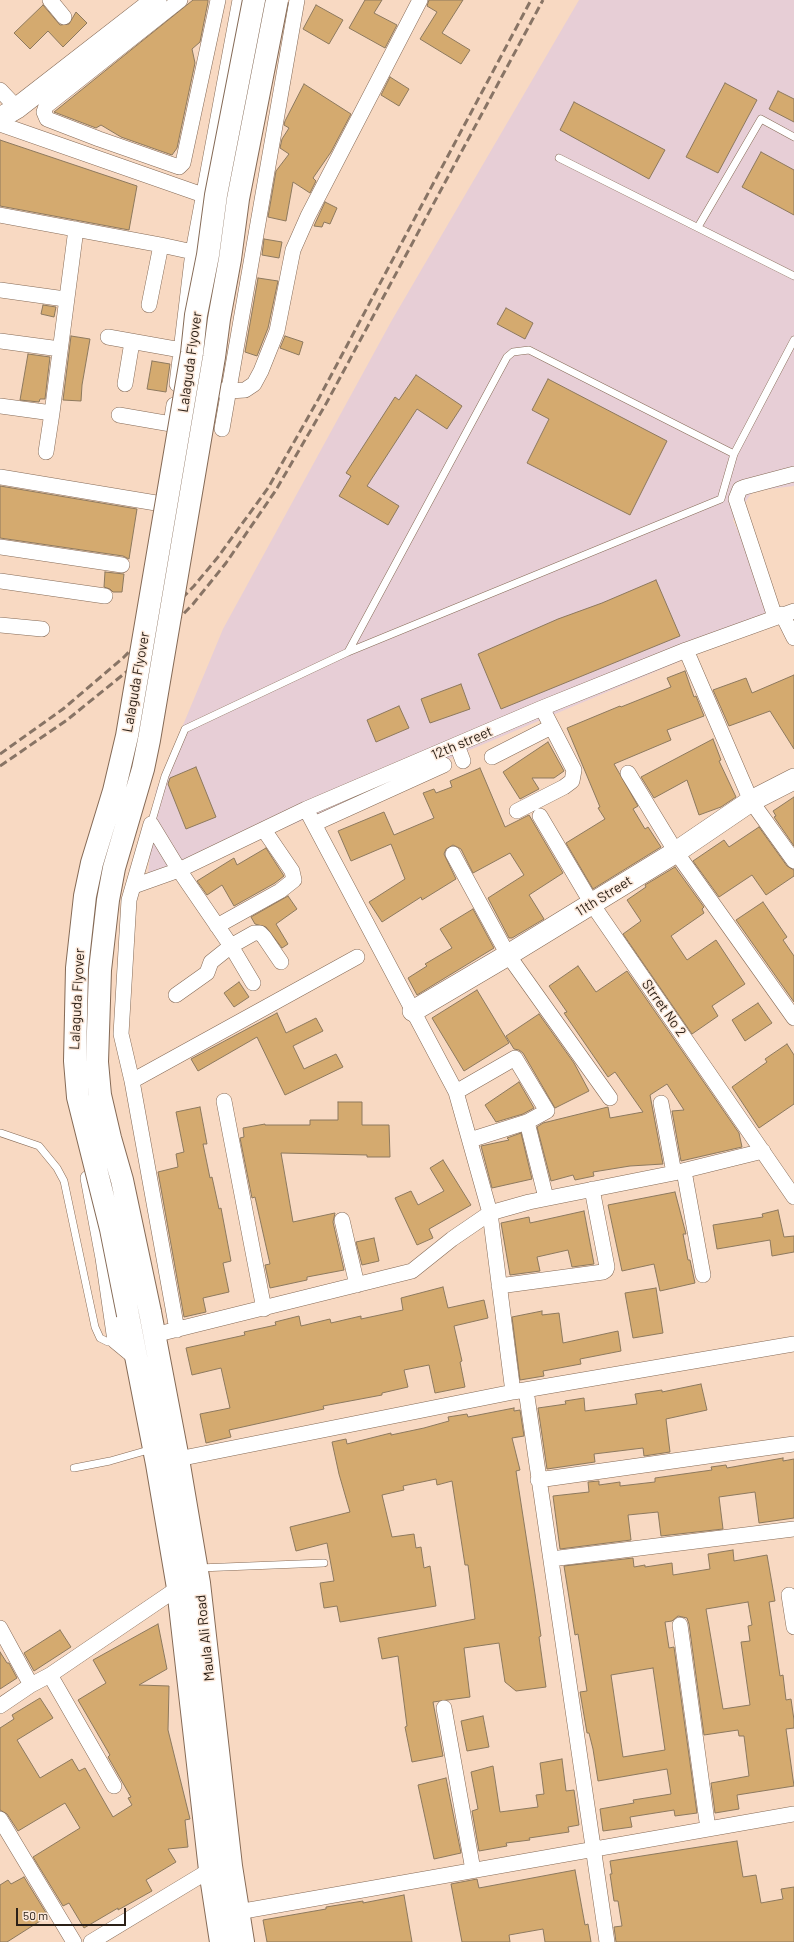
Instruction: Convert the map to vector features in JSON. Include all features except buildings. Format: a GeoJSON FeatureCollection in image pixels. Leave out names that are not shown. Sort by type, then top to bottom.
{"type":"FeatureCollection","features":[{"type":"Feature","properties":{"kind":"main road","name":"Lalaguda Flyover"},"geometry":{"type":"LineString","coordinates":[[138,1360],[109,1221],[78,1097],[75,1061],[77,968],[85,896],[92,863],[121,764],[127,736],[192,353],[196,315],[208,255],[216,195],[254,0]]}},
{"type":"Feature","properties":{"kind":"main road","name":"Lalaguda Flyover"},"geometry":{"type":"LineString","coordinates":[[154,1335],[124,1188],[100,1095],[97,1062],[100,970],[108,900],[114,868],[143,769],[149,740],[214,357],[238,199],[277,0]]}},
{"type":"Feature","properties":{"kind":"main road","name":"Maula Ali Road"},"geometry":{"type":"LineString","coordinates":[[154,1335],[178,1459],[196,1568],[210,1870],[221,1942]]}},
{"type":"Feature","properties":{"kind":"main road","name":"Maula Ali Road"},"geometry":{"type":"LineString","coordinates":[[138,1360],[178,1588],[202,1706],[242,1942]]}},
{"type":"Feature","properties":{"kind":"street"},"geometry":{"type":"LineString","coordinates":[[50,0],[64,17]]}},
{"type":"Feature","properties":{"kind":"street"},"geometry":{"type":"LineString","coordinates":[[0,90],[8,113],[156,0]]}},
{"type":"Feature","properties":{"kind":"street"},"geometry":{"type":"LineString","coordinates":[[180,0],[46,106],[44,112],[47,118],[99,140],[179,166],[183,163],[218,0]]}},
{"type":"Feature","properties":{"kind":"street"},"geometry":{"type":"LineString","coordinates":[[145,566],[171,424],[193,252],[240,0]]}},
{"type":"Feature","properties":{"kind":"street"},"geometry":{"type":"LineString","coordinates":[[222,429],[297,0]]}},
{"type":"Feature","properties":{"kind":"street"},"geometry":{"type":"LineString","coordinates":[[176,386],[229,391],[245,390],[254,384],[261,371],[277,331],[293,250],[340,154],[420,0]]}},
{"type":"Feature","properties":{"kind":"street"},"geometry":{"type":"LineString","coordinates":[[0,124],[203,195]]}},
{"type":"Feature","properties":{"kind":"street"},"geometry":{"type":"LineString","coordinates":[[88,155],[99,140]]}},
{"type":"Feature","properties":{"kind":"street"},"geometry":{"type":"LineString","coordinates":[[0,216],[193,252]]}},
{"type":"Feature","properties":{"kind":"street"},"geometry":{"type":"LineString","coordinates":[[46,452],[52,414],[65,299],[76,229]]}},
{"type":"Feature","properties":{"kind":"street"},"geometry":{"type":"LineString","coordinates":[[149,304],[162,245]]}},
{"type":"Feature","properties":{"kind":"street"},"geometry":{"type":"LineString","coordinates":[[0,290],[65,299]]}},
{"type":"Feature","properties":{"kind":"street"},"geometry":{"type":"LineString","coordinates":[[108,337],[181,350]]}},
{"type":"Feature","properties":{"kind":"street"},"geometry":{"type":"LineString","coordinates":[[0,341],[60,349]]}},
{"type":"Feature","properties":{"kind":"street"},"geometry":{"type":"LineString","coordinates":[[125,384],[132,342]]}},
{"type":"Feature","properties":{"kind":"street"},"geometry":{"type":"LineString","coordinates":[[0,406],[52,414]]}},
{"type":"Feature","properties":{"kind":"street"},"geometry":{"type":"LineString","coordinates":[[119,415],[171,424]]}},
{"type":"Feature","properties":{"kind":"street"},"geometry":{"type":"LineString","coordinates":[[794,474],[740,489],[736,499],[794,638]]}},
{"type":"Feature","properties":{"kind":"street"},"geometry":{"type":"LineString","coordinates":[[0,477],[156,503]]}},
{"type":"Feature","properties":{"kind":"street"},"geometry":{"type":"LineString","coordinates":[[0,547],[122,566]]}},
{"type":"Feature","properties":{"kind":"street"},"geometry":{"type":"LineString","coordinates":[[0,581],[106,596]]}},
{"type":"Feature","properties":{"kind":"street","name":"12th street"},"geometry":{"type":"LineString","coordinates":[[134,886],[179,870],[306,809],[433,767],[457,745],[542,708],[686,650],[784,614]]}},
{"type":"Feature","properties":{"kind":"street"},"geometry":{"type":"LineString","coordinates":[[0,625],[42,630]]}},
{"type":"Feature","properties":{"kind":"street"},"geometry":{"type":"LineString","coordinates":[[686,650],[751,801],[794,861]]}},
{"type":"Feature","properties":{"kind":"street"},"geometry":{"type":"LineString","coordinates":[[517,811],[564,787],[572,781],[574,770],[542,708]]}},
{"type":"Feature","properties":{"kind":"street"},"geometry":{"type":"LineString","coordinates":[[492,757],[551,727]]}},
{"type":"Feature","properties":{"kind":"street"},"geometry":{"type":"LineString","coordinates":[[457,745],[463,761]]}},
{"type":"Feature","properties":{"kind":"street"},"geometry":{"type":"LineString","coordinates":[[314,824],[433,767]]}},
{"type":"Feature","properties":{"kind":"street"},"geometry":{"type":"LineString","coordinates":[[628,773],[676,852],[794,1018]]}},
{"type":"Feature","properties":{"kind":"street","name":"11th Street"},"geometry":{"type":"LineString","coordinates":[[413,1011],[508,955],[676,852],[751,801],[794,779]]}},
{"type":"Feature","properties":{"kind":"street"},"geometry":{"type":"LineString","coordinates":[[306,809],[456,1092],[490,1213],[499,1286],[538,1480],[551,1559],[607,1942]]}},
{"type":"Feature","properties":{"kind":"street","name":"Strret No 2"},"geometry":{"type":"LineString","coordinates":[[540,816],[592,904],[794,1197]]}},
{"type":"Feature","properties":{"kind":"street"},"geometry":{"type":"LineString","coordinates":[[151,824],[179,870],[231,946],[253,983]]}},
{"type":"Feature","properties":{"kind":"street"},"geometry":{"type":"LineString","coordinates":[[151,824],[129,900],[121,1034],[132,1081],[177,1330]]}},
{"type":"Feature","properties":{"kind":"street"},"geometry":{"type":"LineString","coordinates":[[217,926],[280,891],[294,880],[292,871],[264,830]]}},
{"type":"Feature","properties":{"kind":"street"},"geometry":{"type":"LineString","coordinates":[[453,854],[508,955],[610,1098]]}},
{"type":"Feature","properties":{"kind":"street"},"geometry":{"type":"LineString","coordinates":[[176,995],[208,973],[211,962],[231,946],[254,933],[260,933],[281,962]]}},
{"type":"Feature","properties":{"kind":"street"},"geometry":{"type":"LineString","coordinates":[[132,1081],[357,957]]}},
{"type":"Feature","properties":{"kind":"street"},"geometry":{"type":"LineString","coordinates":[[123,1007],[84,1014],[68,1022],[65,1030],[65,1077],[70,1106],[86,1168],[103,1258],[115,1341],[138,1360]]}},
{"type":"Feature","properties":{"kind":"street"},"geometry":{"type":"LineString","coordinates":[[456,1092],[515,1058],[547,1111],[527,1122],[470,1140]]}},
{"type":"Feature","properties":{"kind":"street"},"geometry":{"type":"LineString","coordinates":[[224,1101],[264,1309]]}},
{"type":"Feature","properties":{"kind":"street"},"geometry":{"type":"LineString","coordinates":[[661,1102],[703,1275]]}},
{"type":"Feature","properties":{"kind":"street"},"geometry":{"type":"LineString","coordinates":[[527,1122],[546,1198]]}},
{"type":"Feature","properties":{"kind":"street"},"geometry":{"type":"LineString","coordinates":[[154,1335],[264,1309],[412,1270],[452,1239],[490,1213],[546,1198],[679,1172],[763,1150]]}},
{"type":"Feature","properties":{"kind":"street"},"geometry":{"type":"LineString","coordinates":[[499,1286],[603,1272],[606,1270],[607,1267],[592,1189]]}},
{"type":"Feature","properties":{"kind":"street"},"geometry":{"type":"LineString","coordinates":[[342,1220],[357,1285]]}},
{"type":"Feature","properties":{"kind":"street"},"geometry":{"type":"LineString","coordinates":[[178,1459],[519,1391],[794,1344]]}},
{"type":"Feature","properties":{"kind":"street"},"geometry":{"type":"LineString","coordinates":[[538,1480],[794,1444]]}},
{"type":"Feature","properties":{"kind":"street"},"geometry":{"type":"LineString","coordinates":[[551,1559],[794,1529]]}},
{"type":"Feature","properties":{"kind":"street"},"geometry":{"type":"LineString","coordinates":[[0,1706],[31,1685],[50,1675],[178,1588]]}},
{"type":"Feature","properties":{"kind":"street"},"geometry":{"type":"LineString","coordinates":[[789,1596],[794,1627]]}},
{"type":"Feature","properties":{"kind":"street"},"geometry":{"type":"LineString","coordinates":[[680,1625],[708,1829]]}},
{"type":"Feature","properties":{"kind":"street"},"geometry":{"type":"LineString","coordinates":[[0,1628],[31,1685]]}},
{"type":"Feature","properties":{"kind":"street"},"geometry":{"type":"LineString","coordinates":[[50,1675],[114,1786]]}},
{"type":"Feature","properties":{"kind":"street"},"geometry":{"type":"LineString","coordinates":[[444,1708],[473,1870]]}},
{"type":"Feature","properties":{"kind":"street"},"geometry":{"type":"LineString","coordinates":[[238,1912],[794,1814]]}},
{"type":"Feature","properties":{"kind":"street"},"geometry":{"type":"LineString","coordinates":[[0,1819],[74,1942]]}},
{"type":"Feature","properties":{"kind":"street"},"geometry":{"type":"LineString","coordinates":[[91,1942],[210,1870]]}},
{"type":"Feature","properties":{"kind":"lane"},"geometry":{"type":"LineString","coordinates":[[698,227],[761,119],[794,137]]}},
{"type":"Feature","properties":{"kind":"lane"},"geometry":{"type":"LineString","coordinates":[[559,158],[794,276]]}},
{"type":"Feature","properties":{"kind":"lane"},"geometry":{"type":"LineString","coordinates":[[151,824],[165,776],[185,729],[348,652],[721,499],[734,454],[794,340]]}},
{"type":"Feature","properties":{"kind":"lane"},"geometry":{"type":"LineString","coordinates":[[348,652],[507,357],[513,352],[529,350],[734,454]]}},
{"type":"Feature","properties":{"kind":"lane"},"geometry":{"type":"LineString","coordinates":[[1,1133],[39,1146],[57,1168],[64,1181],[95,1327],[100,1338],[108,1342],[115,1341]]}},
{"type":"Feature","properties":{"kind":"lane"},"geometry":{"type":"LineString","coordinates":[[74,1468],[110,1461],[154,1448]]}},
{"type":"Feature","properties":{"kind":"lane"},"geometry":{"type":"LineString","coordinates":[[196,1568],[324,1563]]}},
{"type":"Feature","properties":{"kind":"shaded area"},"geometry":{"type":"Polygon","coordinates":[[[579,0],[794,0],[794,486],[753,491],[733,520],[778,620],[147,886],[156,790],[223,629],[392,320],[579,0]]]}},
{"type":"Feature","properties":{"kind":"railway"},"geometry":{"type":"LineString","coordinates":[[0,754],[63,709],[123,658],[194,586],[218,557],[268,488],[319,398],[531,0]]}},
{"type":"Feature","properties":{"kind":"railway"},"geometry":{"type":"LineString","coordinates":[[0,766],[67,720],[130,669],[193,604],[226,563],[276,490],[327,402],[543,0]]}}]}
